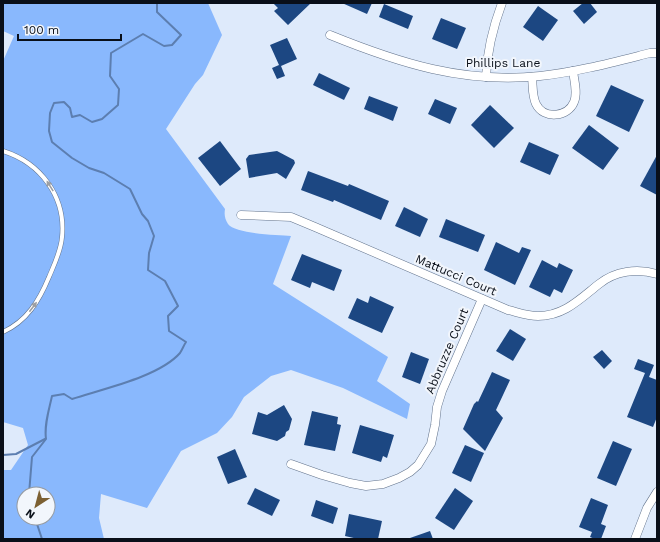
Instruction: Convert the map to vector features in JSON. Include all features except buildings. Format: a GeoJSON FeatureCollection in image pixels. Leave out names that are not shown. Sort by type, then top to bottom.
{"type":"FeatureCollection","features":[{"type":"Feature","properties":{"kind":"street"},"geometry":{"type":"LineString","coordinates":[[486,77],[486,59],[489,43],[502,3]]}},
{"type":"Feature","properties":{"kind":"street","name":"Phillips Lane"},"geometry":{"type":"LineString","coordinates":[[330,35],[370,52],[430,69],[464,76],[498,78],[532,77],[573,71],[650,53],[657,53]]}},
{"type":"Feature","properties":{"kind":"street"},"geometry":{"type":"LineString","coordinates":[[532,77],[533,96],[537,106],[544,113],[554,115],[562,114],[569,110],[575,101],[573,71]]}},
{"type":"Feature","properties":{"kind":"street","name":"Mattucci Court"},"geometry":{"type":"LineString","coordinates":[[241,215],[290,217],[315,226],[508,310],[538,316],[572,306],[600,284],[620,273],[641,271],[657,274]]}},
{"type":"Feature","properties":{"kind":"street","name":"Abbruzze Court"},"geometry":{"type":"LineString","coordinates":[[291,464],[322,475],[366,486],[382,484],[410,472],[418,465],[431,444],[437,408],[442,391],[482,299]]}},
{"type":"Feature","properties":{"kind":"street"},"geometry":{"type":"LineString","coordinates":[[635,539],[648,508],[657,492]]}},
{"type":"Feature","properties":{"kind":"lane"},"geometry":{"type":"LineString","coordinates":[[3,151],[14,155],[31,166],[51,187],[58,201],[62,221],[62,238],[56,259],[43,291],[34,308],[19,323],[3,332]]}},
{"type":"Feature","properties":{"kind":"shaded area"},"geometry":{"type":"Polygon","coordinates":[[[3,3],[208,3],[222,35],[203,75],[195,84],[166,129],[225,209],[225,217],[228,224],[239,230],[248,232],[291,236],[273,284],[388,357],[377,381],[410,404],[407,419],[343,388],[291,370],[271,376],[244,397],[232,417],[217,433],[181,451],[147,508],[101,494],[99,518],[104,539],[3,539],[3,470],[11,470],[28,445],[23,428],[3,422],[3,61],[14,36],[3,31],[3,3]]]}},
{"type":"Feature","properties":{"kind":"waterway"},"geometry":{"type":"LineString","coordinates":[[30,486],[32,457],[46,439],[46,423],[52,396],[64,394],[72,399],[145,375],[171,361],[180,353],[186,342],[169,331],[168,316],[178,306],[165,281],[148,270],[149,253],[154,236],[148,221],[142,214],[130,189],[104,173],[89,168],[72,158],[52,142],[49,131],[50,113],[54,103],[64,102],[70,108],[72,117],[80,115],[92,122],[102,119],[118,105],[119,89],[110,76],[111,53],[143,34],[164,46],[172,45],[181,35],[157,12],[157,3]]}},
{"type":"Feature","properties":{"kind":"waterway"},"geometry":{"type":"LineString","coordinates":[[3,455],[16,454],[45,439]]}},
{"type":"Feature","properties":{"kind":"waterway"},"geometry":{"type":"LineString","coordinates":[[38,526],[42,539]]}}]}
